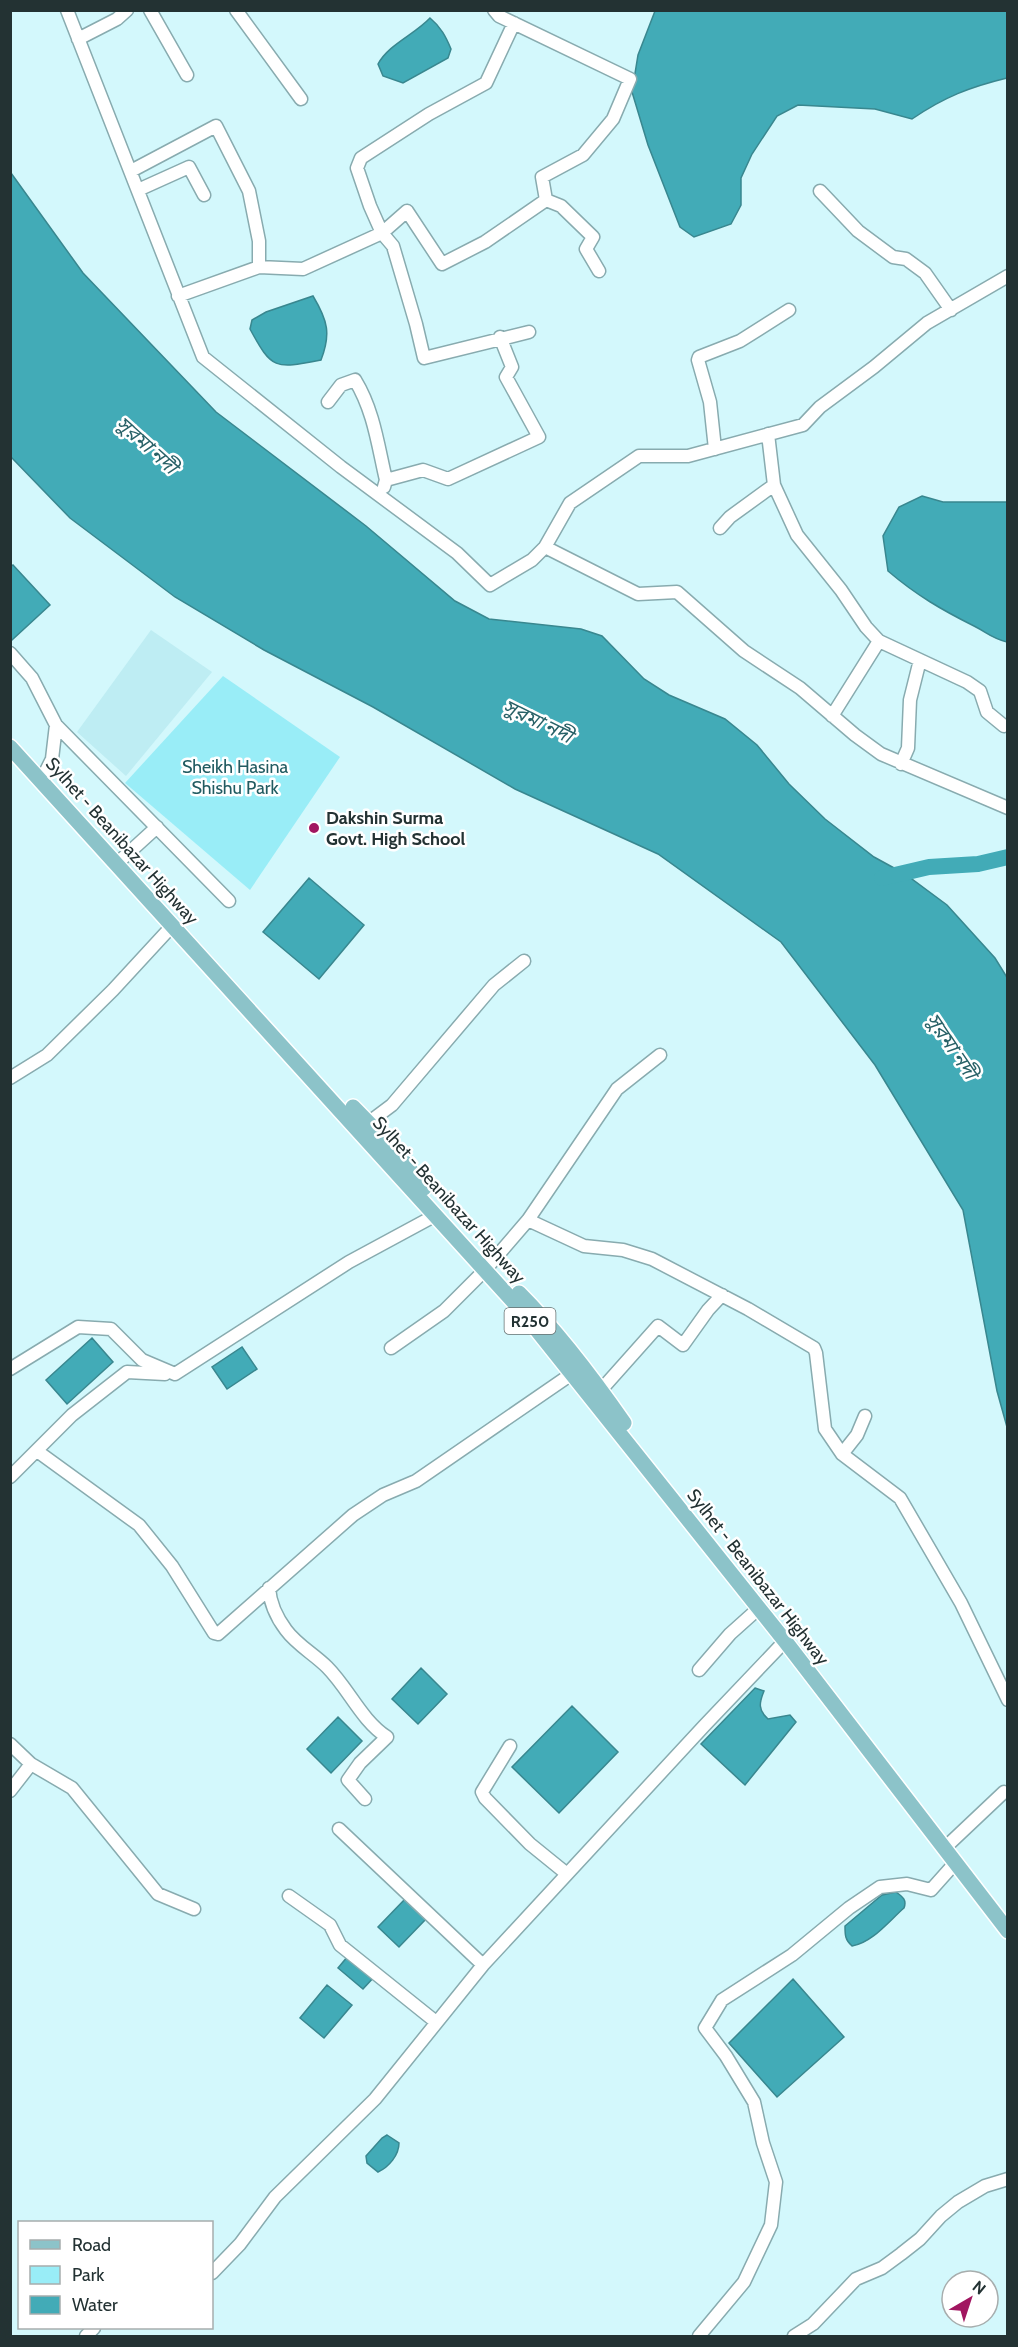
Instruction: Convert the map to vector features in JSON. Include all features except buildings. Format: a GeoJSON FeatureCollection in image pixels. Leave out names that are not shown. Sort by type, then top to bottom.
{"type":"FeatureCollection","features":[{"type":"Feature","properties":{"kind":"main road","name":"Sylhet - Beanibazar Highway"},"geometry":{"type":"LineString","coordinates":[[10,733],[42,776],[172,926],[350,1118],[436,1215],[488,1267],[539,1313],[1008,1915]]}},
{"type":"Feature","properties":{"kind":"main road","name":"Sylhet - Beanibazar Highway"},"geometry":{"type":"LineString","coordinates":[[10,747],[123,858],[306,1059],[396,1151],[785,1641],[1008,1931]]}},
{"type":"Feature","properties":{"kind":"street"},"geometry":{"type":"LineString","coordinates":[[67,10],[203,357],[341,467],[457,553],[490,585],[532,560],[545,547],[570,503],[639,456],[688,456],[803,425],[820,407],[874,367],[927,323],[1008,276]]}},
{"type":"Feature","properties":{"kind":"street"},"geometry":{"type":"LineString","coordinates":[[78,39],[117,19],[127,10]]}},
{"type":"Feature","properties":{"kind":"street"},"geometry":{"type":"LineString","coordinates":[[150,10],[187,75]]}},
{"type":"Feature","properties":{"kind":"street"},"geometry":{"type":"LineString","coordinates":[[236,10],[301,99]]}},
{"type":"Feature","properties":{"kind":"street"},"geometry":{"type":"LineString","coordinates":[[494,10],[499,16],[630,79],[613,119],[583,154],[542,177],[546,200]]}},
{"type":"Feature","properties":{"kind":"street"},"geometry":{"type":"LineString","coordinates":[[514,23],[486,83],[429,114],[361,159],[357,168],[382,233],[393,246],[424,358],[500,337],[528,332]]}},
{"type":"Feature","properties":{"kind":"street"},"geometry":{"type":"LineString","coordinates":[[131,171],[216,126],[249,191],[259,241],[259,267]]}},
{"type":"Feature","properties":{"kind":"street"},"geometry":{"type":"LineString","coordinates":[[138,190],[189,167],[204,195]]}},
{"type":"Feature","properties":{"kind":"street"},"geometry":{"type":"LineString","coordinates":[[820,191],[858,231],[893,257],[906,259],[925,273],[951,310]]}},
{"type":"Feature","properties":{"kind":"street"},"geometry":{"type":"LineString","coordinates":[[178,296],[259,267],[303,269],[382,233],[407,211],[442,264],[485,242],[546,200]]}},
{"type":"Feature","properties":{"kind":"street"},"geometry":{"type":"LineString","coordinates":[[546,200],[561,206],[593,237],[586,249],[599,271]]}},
{"type":"Feature","properties":{"kind":"street"},"geometry":{"type":"LineString","coordinates":[[715,449],[710,402],[699,357],[740,341],[789,310]]}},
{"type":"Feature","properties":{"kind":"street"},"geometry":{"type":"LineString","coordinates":[[386,480],[423,470],[447,480],[538,437],[506,377],[512,367],[500,337]]}},
{"type":"Feature","properties":{"kind":"street"},"geometry":{"type":"LineString","coordinates":[[327,402],[342,385],[355,380],[365,396],[386,480],[382,497]]}},
{"type":"Feature","properties":{"kind":"street"},"geometry":{"type":"LineString","coordinates":[[768,434],[774,485],[797,536],[842,590],[866,627],[879,641],[967,682],[980,691],[987,712],[1004,726]]}},
{"type":"Feature","properties":{"kind":"street"},"geometry":{"type":"LineString","coordinates":[[720,528],[729,517],[774,485]]}},
{"type":"Feature","properties":{"kind":"street"},"geometry":{"type":"LineString","coordinates":[[545,547],[638,594],[677,592],[744,651],[800,688],[881,754],[1008,808]]}},
{"type":"Feature","properties":{"kind":"street"},"geometry":{"type":"LineString","coordinates":[[832,716],[879,641]]}},
{"type":"Feature","properties":{"kind":"street"},"geometry":{"type":"LineString","coordinates":[[10,653],[32,678],[56,725],[229,901]]}},
{"type":"Feature","properties":{"kind":"street"},"geometry":{"type":"LineString","coordinates":[[901,764],[908,748],[910,700],[920,660]]}},
{"type":"Feature","properties":{"kind":"street"},"geometry":{"type":"LineString","coordinates":[[42,776],[52,759],[56,725]]}},
{"type":"Feature","properties":{"kind":"street"},"geometry":{"type":"LineString","coordinates":[[123,858],[157,827]]}},
{"type":"Feature","properties":{"kind":"street"},"geometry":{"type":"LineString","coordinates":[[10,1078],[47,1055],[113,990],[172,926]]}},
{"type":"Feature","properties":{"kind":"street"},"geometry":{"type":"LineString","coordinates":[[368,1123],[392,1105],[494,986],[524,961]]}},
{"type":"Feature","properties":{"kind":"street"},"geometry":{"type":"LineString","coordinates":[[391,1348],[444,1311],[488,1267],[528,1220],[617,1089],[660,1055]]}},
{"type":"Feature","properties":{"kind":"street"},"geometry":{"type":"LineString","coordinates":[[10,1477],[72,1415],[127,1372],[175,1374],[349,1262],[436,1215]]}},
{"type":"Feature","properties":{"kind":"street"},"geometry":{"type":"LineString","coordinates":[[528,1220],[584,1246],[623,1250],[652,1259],[722,1295],[814,1348],[825,1429],[842,1454],[900,1498],[961,1603],[1008,1700]]}},
{"type":"Feature","properties":{"kind":"street"},"geometry":{"type":"LineString","coordinates":[[585,1388],[601,1390],[658,1326],[683,1345],[708,1310],[722,1295]]}},
{"type":"Feature","properties":{"kind":"street"},"geometry":{"type":"LineString","coordinates":[[10,1369],[78,1327],[111,1329],[141,1360],[175,1374]]}},
{"type":"Feature","properties":{"kind":"street"},"geometry":{"type":"LineString","coordinates":[[36,1451],[139,1525],[172,1566],[214,1633],[223,1632],[269,1588],[353,1515],[383,1495],[416,1481],[573,1373]]}},
{"type":"Feature","properties":{"kind":"street"},"geometry":{"type":"LineString","coordinates":[[842,1454],[857,1435],[865,1416]]}},
{"type":"Feature","properties":{"kind":"street"},"geometry":{"type":"LineString","coordinates":[[269,1588],[270,1601],[285,1630],[327,1667],[375,1729],[387,1737],[360,1763],[348,1780],[364,1799]]}},
{"type":"Feature","properties":{"kind":"street"},"geometry":{"type":"LineString","coordinates":[[699,1670],[730,1634],[759,1608]]}},
{"type":"Feature","properties":{"kind":"street"},"geometry":{"type":"LineString","coordinates":[[213,2272],[240,2244],[275,2197],[375,2099],[483,1965],[785,1641]]}},
{"type":"Feature","properties":{"kind":"street"},"geometry":{"type":"LineString","coordinates":[[10,1744],[31,1764],[72,1788],[158,1894],[194,1909]]}},
{"type":"Feature","properties":{"kind":"street"},"geometry":{"type":"LineString","coordinates":[[510,1746],[482,1792],[485,1798],[530,1844],[567,1874]]}},
{"type":"Feature","properties":{"kind":"street"},"geometry":{"type":"LineString","coordinates":[[10,1791],[31,1764]]}},
{"type":"Feature","properties":{"kind":"street"},"geometry":{"type":"LineString","coordinates":[[950,1843],[1004,1792]]}},
{"type":"Feature","properties":{"kind":"street"},"geometry":{"type":"LineString","coordinates":[[339,1829],[483,1965]]}},
{"type":"Feature","properties":{"kind":"street"},"geometry":{"type":"LineString","coordinates":[[699,2337],[744,2282],[771,2225],[776,2182],[763,2143],[754,2102],[726,2056],[705,2028],[722,2000],[792,1955],[849,1908],[880,1887],[907,1884],[931,1890],[956,1862]]}},
{"type":"Feature","properties":{"kind":"street"},"geometry":{"type":"LineString","coordinates":[[290,1896],[330,1925],[340,1945],[436,2022]]}},
{"type":"Feature","properties":{"kind":"street"},"geometry":{"type":"LineString","coordinates":[[794,2337],[813,2325],[856,2279],[892,2261],[920,2239],[941,2216],[958,2202],[985,2186],[1008,2179]]}},
{"type":"Feature","properties":{"kind":"shaded area"},"geometry":{"type":"Polygon","coordinates":[[[151,630],[212,672],[126,776],[77,732],[151,630]]]}},
{"type":"Feature","properties":{"kind":"green space","name":"Sheikh Hasina Shishu Park"},"geometry":{"type":"Polygon","coordinates":[[[223,676],[340,757],[250,890],[125,783],[223,676]]]}},
{"type":"Feature","properties":{"kind":"water"},"geometry":{"type":"Polygon","coordinates":[[[655,11],[1007,11],[1007,78],[958,94],[912,119],[875,109],[798,105],[777,116],[752,154],[741,178],[741,205],[731,224],[694,237],[680,227],[648,145],[632,92],[638,55],[655,11]]]}},
{"type":"Feature","properties":{"kind":"water"},"geometry":{"type":"Polygon","coordinates":[[[430,18],[445,36],[451,49],[448,58],[403,83],[383,76],[378,64],[383,57],[430,18]]]}},
{"type":"Feature","properties":{"kind":"water","name":"সুরমা নদী"},"geometry":{"type":"Polygon","coordinates":[[[11,173],[83,273],[216,412],[366,526],[455,601],[489,619],[581,629],[602,636],[644,679],[669,695],[725,719],[757,745],[789,784],[825,819],[874,857],[905,874],[947,905],[995,958],[1008,979],[1007,1427],[997,1391],[963,1210],[875,1065],[781,942],[658,854],[515,789],[373,707],[264,650],[175,597],[70,518],[11,457],[11,173]]]}},
{"type":"Feature","properties":{"kind":"water"},"geometry":{"type":"Polygon","coordinates":[[[313,296],[325,320],[327,335],[321,360],[294,365],[276,363],[257,342],[250,329],[252,320],[266,312],[313,296]]]}},
{"type":"Feature","properties":{"kind":"water"},"geometry":{"type":"Polygon","coordinates":[[[922,496],[943,502],[1007,502],[1007,642],[993,637],[940,608],[888,571],[883,536],[899,507],[922,496]]]}},
{"type":"Feature","properties":{"kind":"water"},"geometry":{"type":"Polygon","coordinates":[[[13,565],[50,605],[12,640],[10,638],[10,567],[13,565]]]}},
{"type":"Feature","properties":{"kind":"water"},"geometry":{"type":"Polygon","coordinates":[[[309,878],[364,925],[319,979],[263,932],[309,878]]]}},
{"type":"Feature","properties":{"kind":"water"},"geometry":{"type":"Polygon","coordinates":[[[92,1338],[113,1362],[67,1404],[46,1380],[92,1338]]]}},
{"type":"Feature","properties":{"kind":"water"},"geometry":{"type":"Polygon","coordinates":[[[242,1347],[257,1369],[227,1389],[212,1367],[242,1347]]]}},
{"type":"Feature","properties":{"kind":"water"},"geometry":{"type":"Polygon","coordinates":[[[421,1668],[447,1694],[418,1724],[392,1699],[421,1668]]]}},
{"type":"Feature","properties":{"kind":"water"},"geometry":{"type":"Polygon","coordinates":[[[755,1688],[764,1691],[760,1706],[762,1713],[768,1719],[790,1715],[796,1722],[745,1785],[701,1744],[755,1688]]]}},
{"type":"Feature","properties":{"kind":"water"},"geometry":{"type":"Polygon","coordinates":[[[572,1706],[618,1752],[559,1813],[512,1767],[572,1706]]]}},
{"type":"Feature","properties":{"kind":"water"},"geometry":{"type":"Polygon","coordinates":[[[338,1717],[362,1741],[331,1773],[307,1749],[338,1717]]]}},
{"type":"Feature","properties":{"kind":"water"},"geometry":{"type":"Polygon","coordinates":[[[896,1892],[904,1899],[904,1908],[873,1936],[852,1946],[846,1937],[845,1926],[882,1895],[896,1892]]]}},
{"type":"Feature","properties":{"kind":"water"},"geometry":{"type":"Polygon","coordinates":[[[405,1899],[426,1919],[399,1947],[378,1927],[405,1899]]]}},
{"type":"Feature","properties":{"kind":"water"},"geometry":{"type":"Polygon","coordinates":[[[348,1956],[374,1977],[363,1989],[338,1968],[348,1956]]]}},
{"type":"Feature","properties":{"kind":"water"},"geometry":{"type":"Polygon","coordinates":[[[793,1979],[844,2037],[777,2097],[729,2043],[793,1979]]]}},
{"type":"Feature","properties":{"kind":"water"},"geometry":{"type":"Polygon","coordinates":[[[327,1985],[352,2005],[324,2038],[300,2018],[327,1985]]]}},
{"type":"Feature","properties":{"kind":"water"},"geometry":{"type":"Polygon","coordinates":[[[387,2135],[399,2143],[399,2147],[393,2160],[378,2172],[367,2163],[366,2156],[387,2135]]]}},
{"type":"Feature","properties":{"kind":"waterway"},"geometry":{"type":"LineString","coordinates":[[882,878],[929,867],[978,864],[1008,857]]}},
{"type":"Feature","properties":{"kind":"place","name":"Dakshin Surma Govt. High School"},"geometry":{"type":"Point","coordinates":[314,828]}}]}
